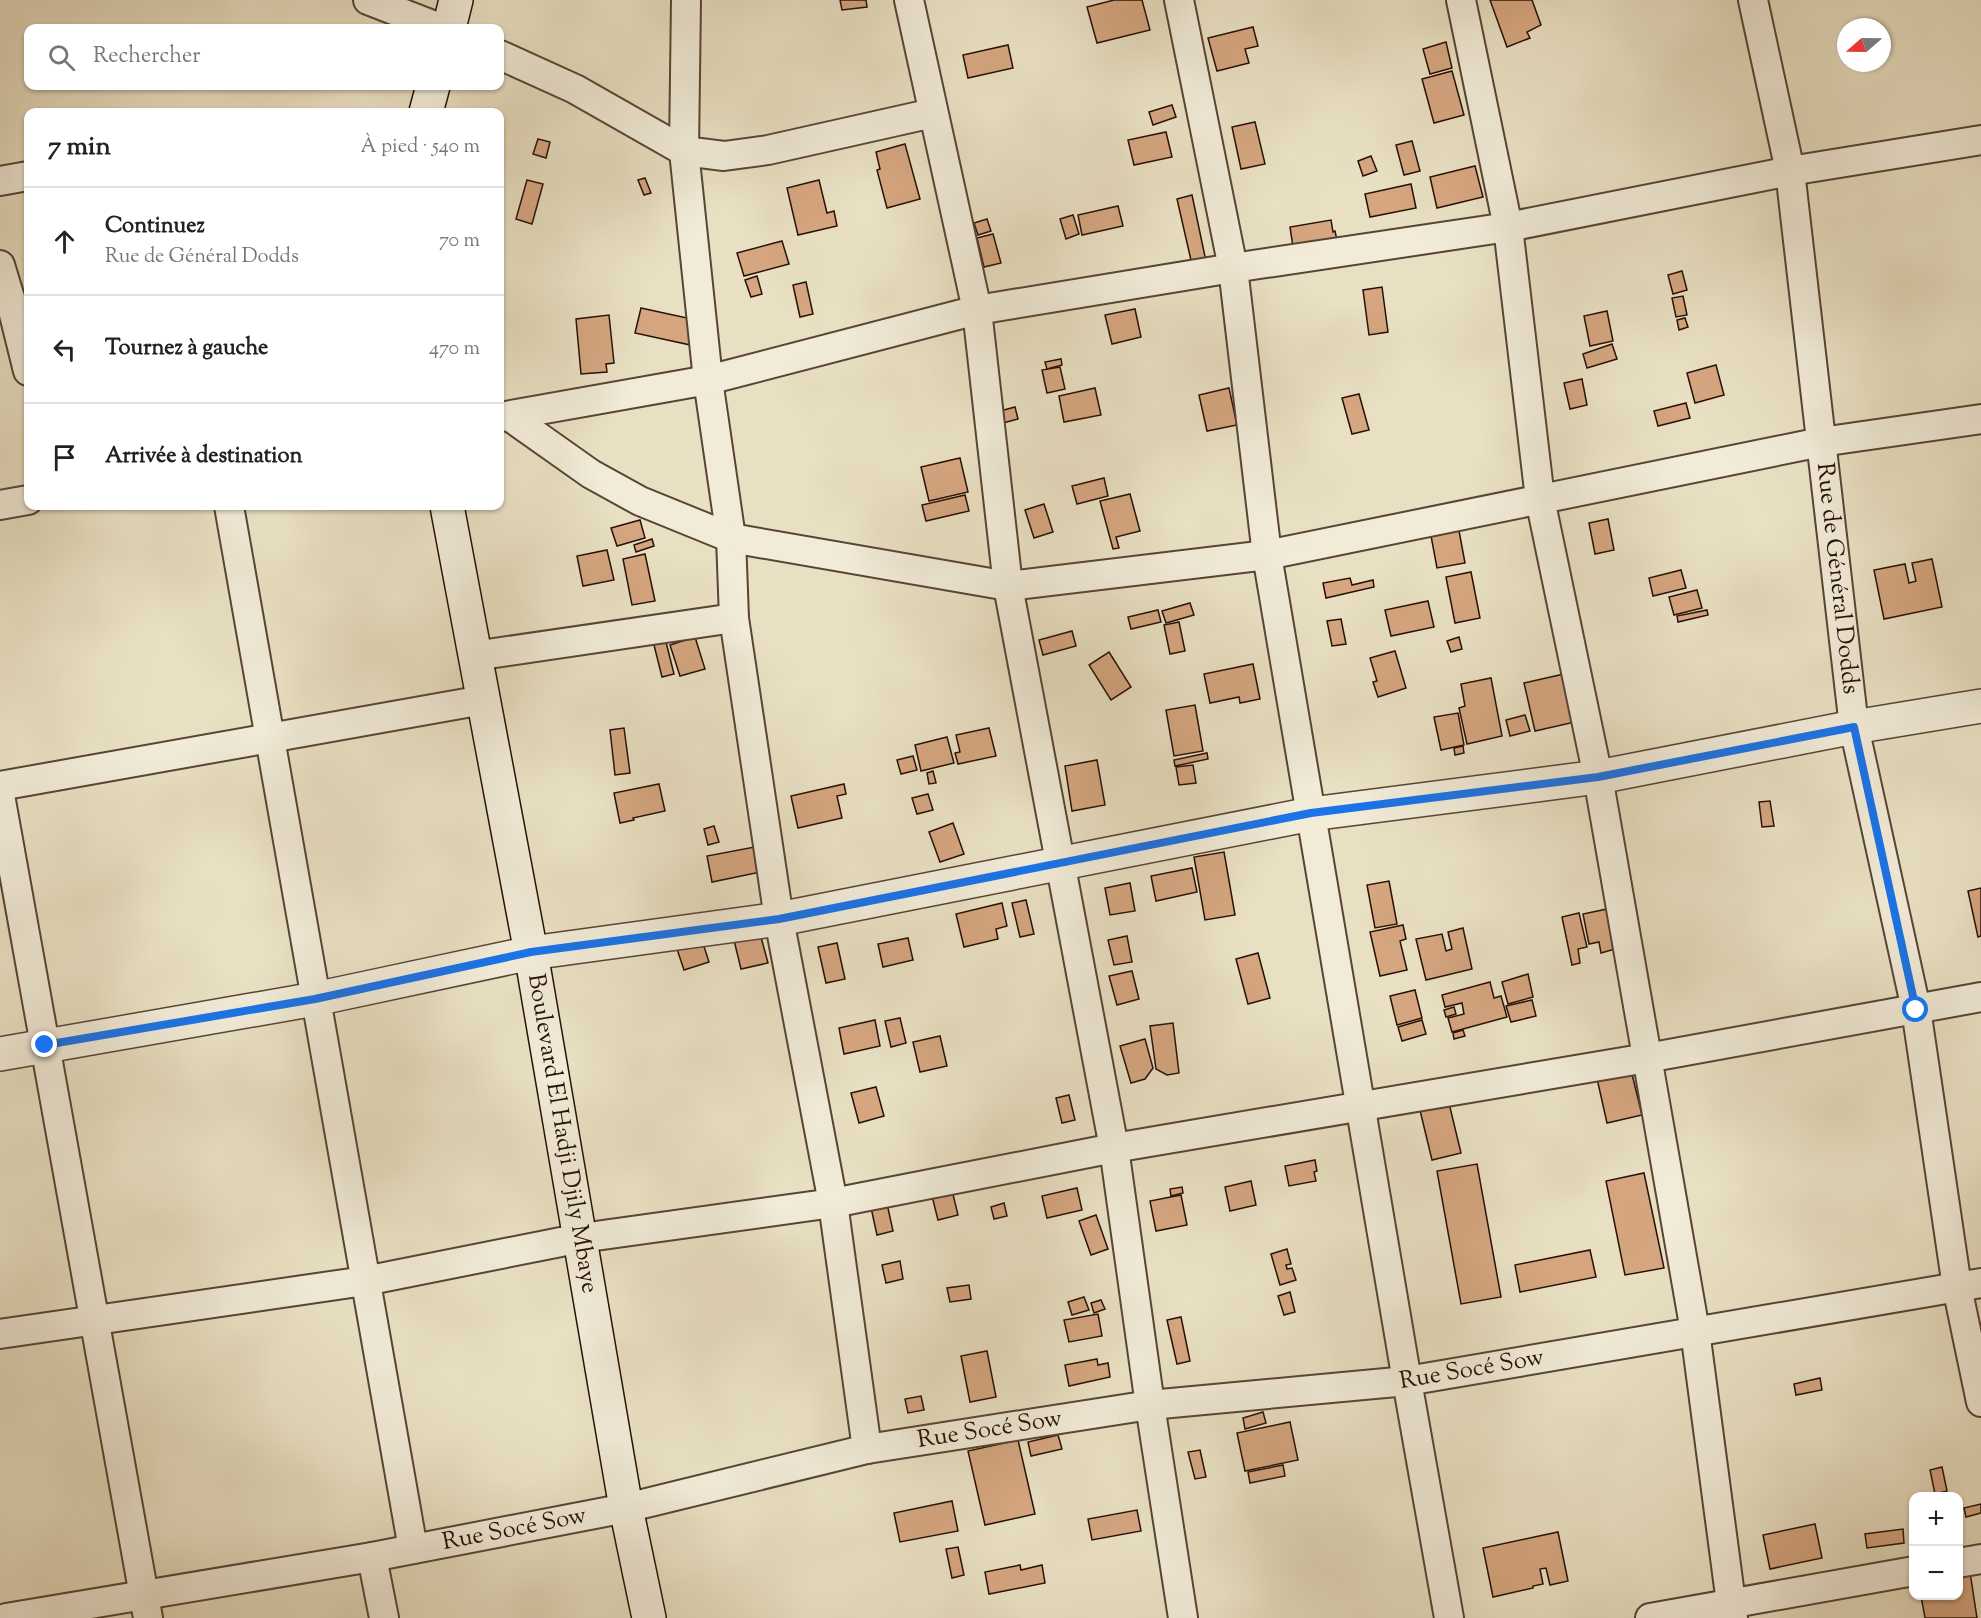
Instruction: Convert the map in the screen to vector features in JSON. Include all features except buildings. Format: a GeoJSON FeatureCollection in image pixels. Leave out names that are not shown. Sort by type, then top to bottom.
{"type":"FeatureCollection","features":[{"type":"Feature","properties":{"kind":"street"},"geometry":{"type":"LineString","coordinates":[[368,0],[430,24]]}},
{"type":"Feature","properties":{"kind":"street"},"geometry":{"type":"LineString","coordinates":[[450,24],[456,0]]}},
{"type":"Feature","properties":{"kind":"street"},"geometry":{"type":"LineString","coordinates":[[686,0],[684,151],[708,380],[731,538],[734,618],[779,919],[832,1203],[867,1449]]}},
{"type":"Feature","properties":{"kind":"street"},"geometry":{"type":"LineString","coordinates":[[909,0],[977,310],[1008,586],[1114,1148],[1183,1618]]}},
{"type":"Feature","properties":{"kind":"street"},"geometry":{"type":"LineString","coordinates":[[1179,0],[1233,268],[1266,555],[1449,1618]]}},
{"type":"Feature","properties":{"kind":"street"},"geometry":{"type":"LineString","coordinates":[[1461,0],[1508,227],[1540,499],[1598,777],[1695,1331],[1731,1610]]}},
{"type":"Feature","properties":{"kind":"street","name":"Rue de Général Dodds"},"geometry":{"type":"LineString","coordinates":[[1753,0],[1790,171],[1854,727],[1916,1010],[1969,1285],[1981,1402]]}},
{"type":"Feature","properties":{"kind":"street"},"geometry":{"type":"LineString","coordinates":[[504,57],[575,89],[684,151],[724,156],[768,150],[933,113]]}},
{"type":"Feature","properties":{"kind":"street"},"geometry":{"type":"LineString","coordinates":[[427,108],[432,90]]}},
{"type":"Feature","properties":{"kind":"street"},"geometry":{"type":"LineString","coordinates":[[504,416],[708,380],[977,310],[1233,268],[1508,227],[1790,171],[1981,140]]}},
{"type":"Feature","properties":{"kind":"street"},"geometry":{"type":"LineString","coordinates":[[0,181],[24,177]]}},
{"type":"Feature","properties":{"kind":"street"},"geometry":{"type":"LineString","coordinates":[[0,265],[5,299],[24,358]]}},
{"type":"Feature","properties":{"kind":"street"},"geometry":{"type":"LineString","coordinates":[[504,416],[591,474],[640,501],[731,538],[1008,586],[1266,555],[1821,442],[1981,419]]}},
{"type":"Feature","properties":{"kind":"street"},"geometry":{"type":"LineString","coordinates":[[0,505],[24,502]]}},
{"type":"Feature","properties":{"kind":"street"},"geometry":{"type":"LineString","coordinates":[[230,510],[413,1550]]}},
{"type":"Feature","properties":{"kind":"street","name":"Boulevard El Hadji Djily Mbaye"},"geometry":{"type":"LineString","coordinates":[[448,510],[531,952],[626,1508],[649,1618]]}},
{"type":"Feature","properties":{"kind":"street"},"geometry":{"type":"LineString","coordinates":[[474,656],[734,618]]}},
{"type":"Feature","properties":{"kind":"street"},"geometry":{"type":"LineString","coordinates":[[0,786],[483,700]]}},
{"type":"Feature","properties":{"kind":"street"},"geometry":{"type":"LineString","coordinates":[[0,1054],[315,999],[531,952],[779,919],[1311,813],[1598,777],[1854,727],[1981,706]]}},
{"type":"Feature","properties":{"kind":"street"},"geometry":{"type":"LineString","coordinates":[[0,795],[147,1607]]}},
{"type":"Feature","properties":{"kind":"street"},"geometry":{"type":"LineString","coordinates":[[0,1334],[365,1281],[580,1238],[832,1203],[1114,1148],[1647,1058],[1981,997]]}},
{"type":"Feature","properties":{"kind":"street","name":"Rue Socé Sow"},"geometry":{"type":"LineString","coordinates":[[6,1618],[147,1607],[372,1557],[626,1508],[867,1449],[1150,1405],[1407,1381],[1969,1285]]}},
{"type":"Feature","properties":{"kind":"street"},"geometry":{"type":"LineString","coordinates":[[372,1557],[384,1618]]}},
{"type":"Feature","properties":{"kind":"street"},"geometry":{"type":"LineString","coordinates":[[1963,1562],[1981,1559]]}},
{"type":"Feature","properties":{"kind":"street"},"geometry":{"type":"LineString","coordinates":[[1650,1618],[1731,1610],[1909,1572]]}},
{"type":"Feature","properties":{"kind":"route"},"geometry":{"type":"LineString","coordinates":[[45,1045],[315,999],[531,952],[779,919],[1311,813],[1598,777],[1854,727],[1916,1010]]}}]}
